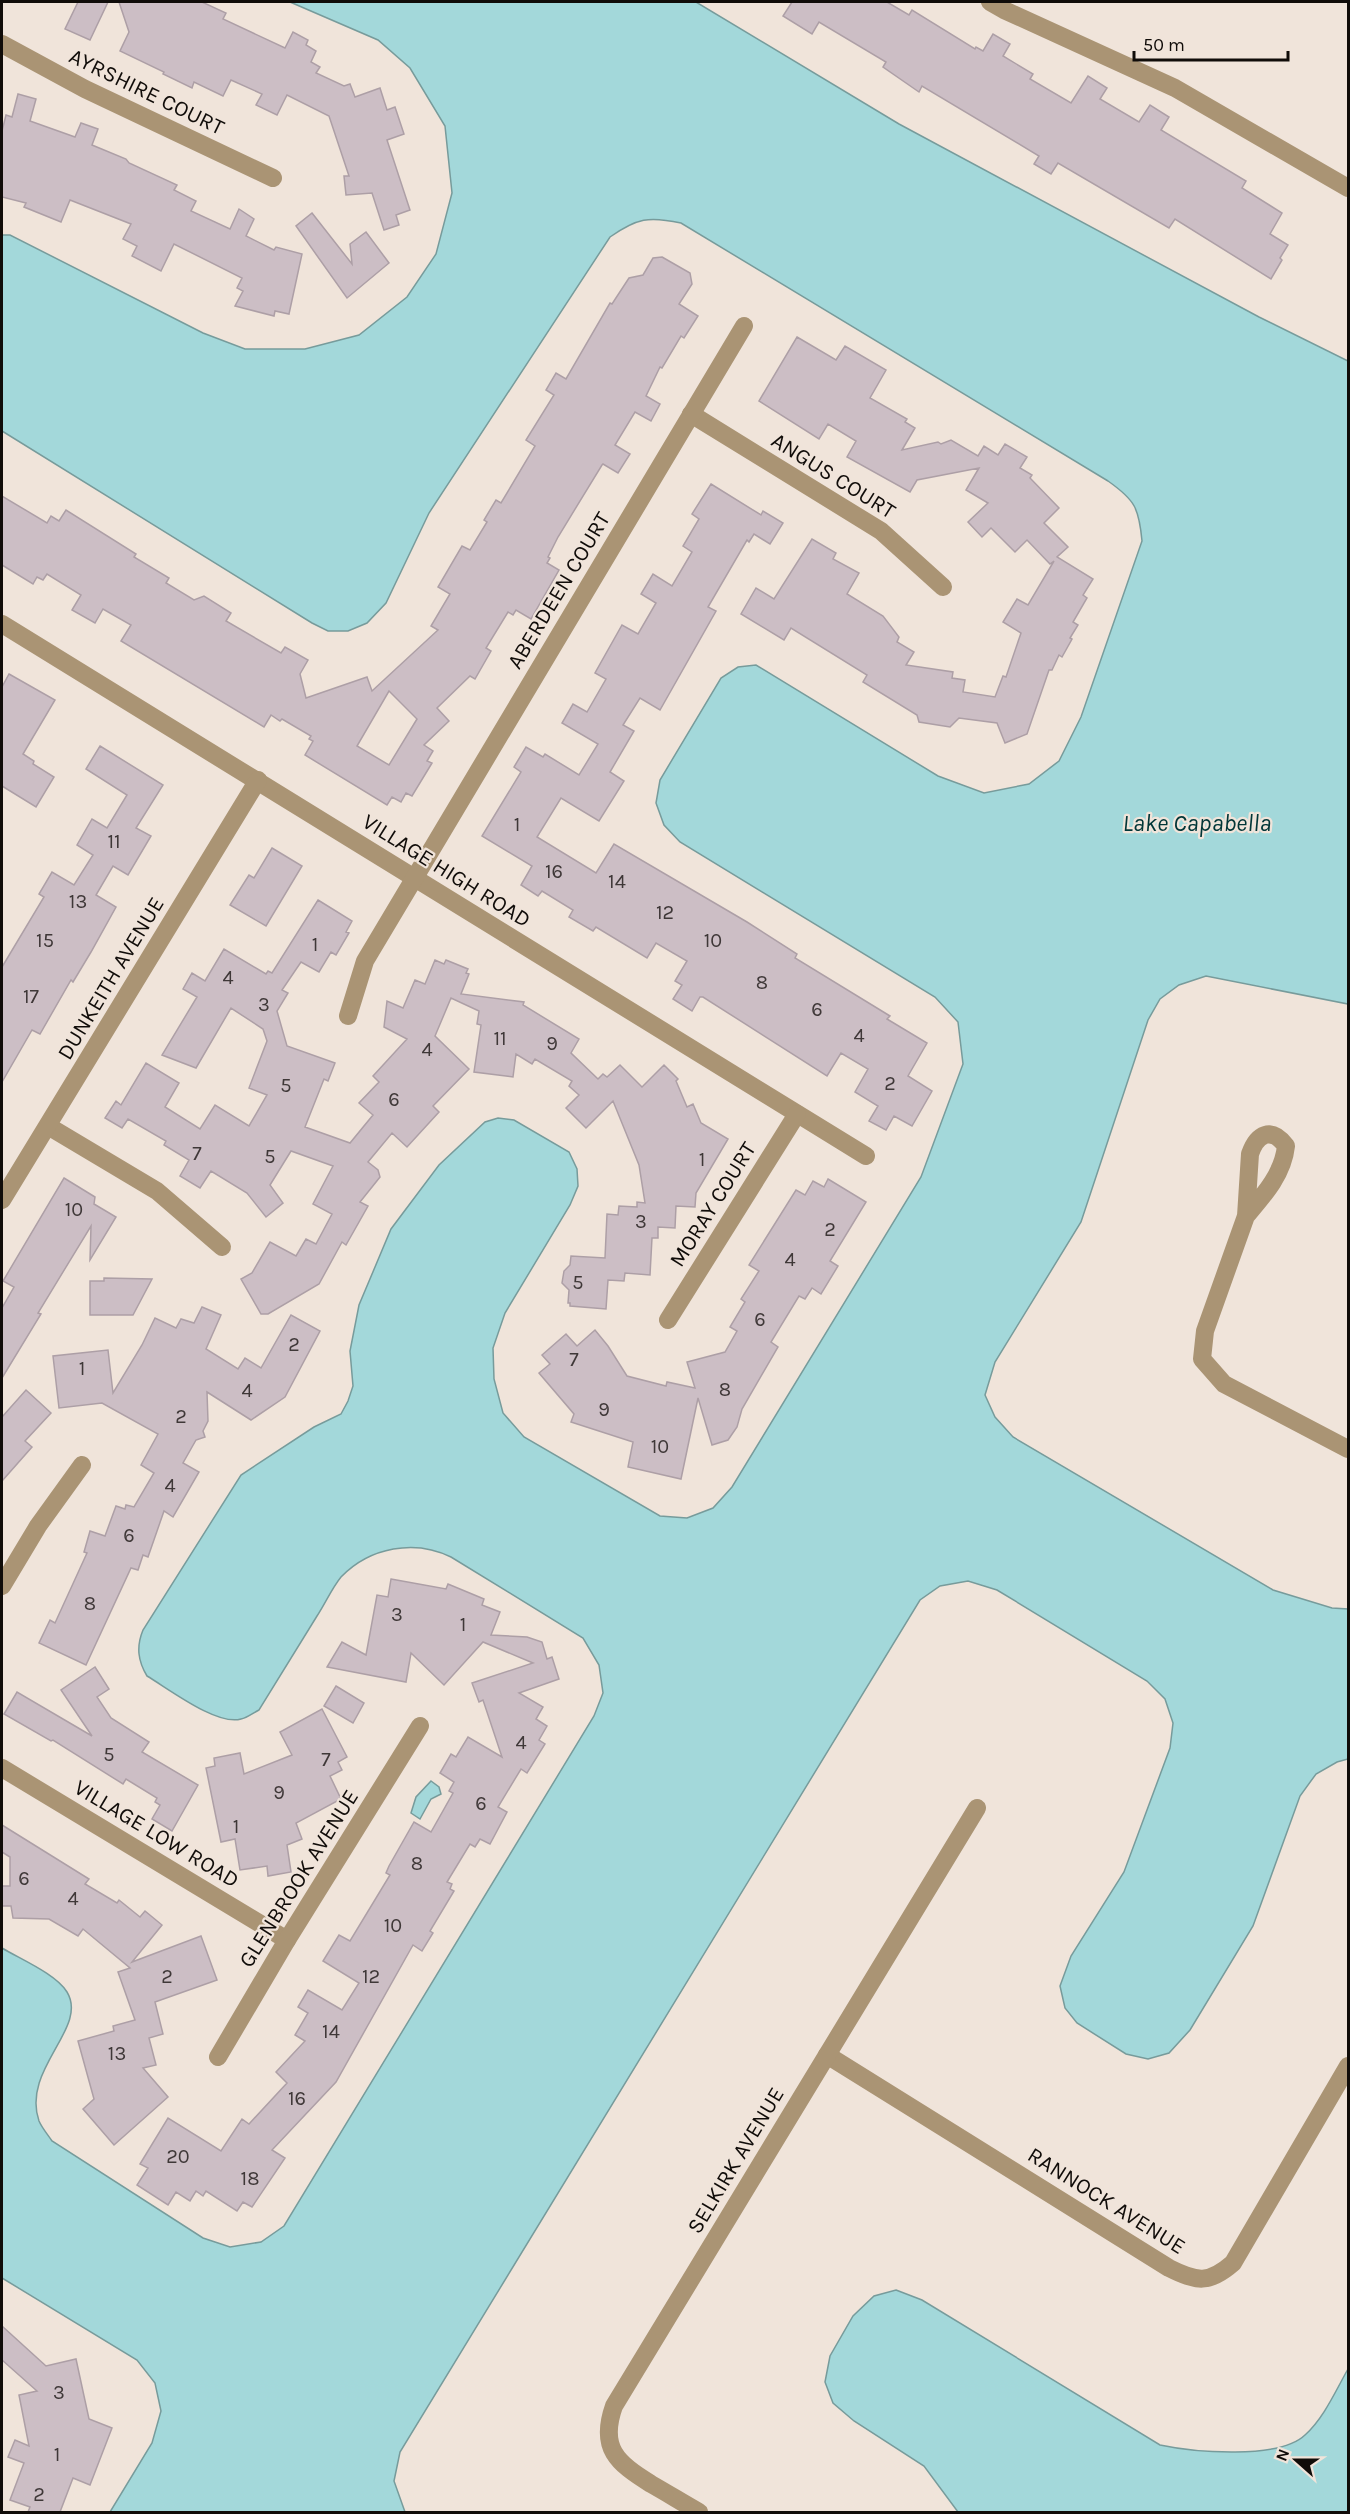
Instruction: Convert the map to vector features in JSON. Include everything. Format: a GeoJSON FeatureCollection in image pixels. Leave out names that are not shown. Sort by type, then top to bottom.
{"type":"FeatureCollection","features":[{"type":"Feature","properties":{"kind":"street"},"geometry":{"type":"LineString","coordinates":[[990,2],[1175,88],[1348,188]]}},
{"type":"Feature","properties":{"kind":"street","name":"AYRSHIRE COURT"},"geometry":{"type":"LineString","coordinates":[[2,44],[85,89],[273,178]]}},
{"type":"Feature","properties":{"kind":"street","name":"ABERDEEN COURT"},"geometry":{"type":"LineString","coordinates":[[348,1016],[365,961],[744,326]]}},
{"type":"Feature","properties":{"kind":"street","name":"ANGUS COURT"},"geometry":{"type":"LineString","coordinates":[[691,414],[881,531],[943,587]]}},
{"type":"Feature","properties":{"kind":"street","name":"VILLAGE HIGH ROAD"},"geometry":{"type":"LineString","coordinates":[[2,624],[866,1156]]}},
{"type":"Feature","properties":{"kind":"street","name":"DUNKEITH AVENUE"},"geometry":{"type":"LineString","coordinates":[[2,1200],[258,780]]}},
{"type":"Feature","properties":{"kind":"street","name":"MORAY COURT"},"geometry":{"type":"LineString","coordinates":[[668,1320],[796,1114]]}},
{"type":"Feature","properties":{"kind":"street"},"geometry":{"type":"LineString","coordinates":[[48,1126],[157,1191],[222,1247]]}},
{"type":"Feature","properties":{"kind":"street"},"geometry":{"type":"LineString","coordinates":[[1246,1216],[1205,1331],[1202,1359],[1224,1384],[1348,1449]]}},
{"type":"Feature","properties":{"kind":"street"},"geometry":{"type":"LineString","coordinates":[[2,1587],[38,1526],[82,1465]]}},
{"type":"Feature","properties":{"kind":"street","name":"GLENBROOK AVENUE"},"geometry":{"type":"LineString","coordinates":[[218,2057],[287,1940],[420,1726]]}},
{"type":"Feature","properties":{"kind":"street","name":"VILLAGE LOW ROAD"},"geometry":{"type":"LineString","coordinates":[[2,1768],[287,1940]]}},
{"type":"Feature","properties":{"kind":"street","name":"SELKIRK AVENUE"},"geometry":{"type":"LineString","coordinates":[[699,2512],[628,2470],[617,2459],[610,2447],[607,2432],[610,2418],[622,2391],[977,1808]]}},
{"type":"Feature","properties":{"kind":"street","name":"RANNOCK AVENUE"},"geometry":{"type":"LineString","coordinates":[[826,2055],[1169,2268],[1199,2280],[1211,2278],[1233,2263],[1348,2066]]}},
{"type":"Feature","properties":{"kind":"water","name":"Lake Capabella"},"geometry":{"type":"Polygon","coordinates":[[[290,2],[696,2],[899,124],[1259,317],[1348,361],[1348,1004],[1206,976],[1179,985],[1160,999],[1148,1020],[1081,1222],[995,1362],[985,1395],[995,1417],[1013,1437],[1273,1590],[1332,1608],[1348,1609],[1348,1759],[1337,1762],[1316,1774],[1300,1796],[1253,1926],[1190,2030],[1169,2053],[1148,2059],[1126,2054],[1077,2023],[1065,2008],[1060,1986],[1071,1956],[1124,1872],[1170,1748],[1173,1723],[1165,1699],[1147,1681],[997,1590],[968,1581],[940,1586],[920,1600],[400,2452],[394,2481],[405,2512],[110,2512],[152,2443],[161,2411],[155,2383],[137,2360],[2,2278],[2,1948],[55,1979],[67,1992],[71,2006],[63,2035],[39,2084],[36,2102],[39,2121],[52,2141],[203,2238],[230,2247],[261,2242],[284,2226],[594,1716],[603,1693],[599,1665],[583,1638],[451,1557],[423,1548],[393,1549],[379,1553],[365,1559],[341,1577],[259,1710],[243,1718],[231,1720],[207,1712],[147,1676],[139,1654],[139,1642],[143,1630],[241,1475],[314,1427],[341,1414],[353,1386],[350,1351],[359,1305],[391,1229],[439,1165],[485,1122],[498,1118],[514,1120],[569,1152],[577,1169],[578,1186],[570,1205],[505,1313],[493,1348],[494,1379],[503,1413],[524,1437],[660,1516],[687,1518],[713,1508],[732,1487],[921,1177],[963,1064],[958,1022],[935,997],[680,842],[664,825],[656,803],[660,780],[721,678],[738,667],[756,665],[938,776],[984,793],[1029,784],[1059,761],[1081,717],[1142,541],[1134,506],[1108,481],[681,223],[652,219],[636,222],[610,237],[429,513],[386,603],[367,623],[348,631],[328,631],[312,623],[2,431],[2,235],[10,235],[203,333],[245,349],[305,349],[359,335],[407,297],[436,254],[452,193],[445,126],[410,68],[378,40],[290,2]]]}},
{"type":"Feature","properties":{"kind":"water"},"geometry":{"type":"Polygon","coordinates":[[[431,1781],[439,1787],[441,1794],[431,1799],[420,1819],[411,1813],[416,1797],[431,1781]]]}},
{"type":"Feature","properties":{"kind":"water"},"geometry":{"type":"Polygon","coordinates":[[[896,2290],[922,2300],[1160,2445],[1175,2448],[1235,2452],[1276,2448],[1293,2443],[1305,2435],[1318,2420],[1348,2369],[1348,2512],[958,2512],[924,2466],[854,2421],[833,2403],[825,2382],[830,2356],[853,2316],[874,2296],[896,2290]]]}},
{"type":"Feature","properties":{"kind":"building"},"geometry":{"type":"Polygon","coordinates":[[[78,2],[108,2],[90,40],[65,29],[78,2]]]}},
{"type":"Feature","properties":{"kind":"building"},"geometry":{"type":"Polygon","coordinates":[[[119,2],[202,2],[226,13],[223,19],[285,48],[293,32],[308,40],[306,45],[316,51],[311,62],[320,67],[316,73],[344,86],[350,84],[355,97],[380,88],[387,110],[395,107],[404,134],[387,140],[410,210],[396,215],[399,225],[384,230],[372,193],[346,195],[344,176],[349,176],[329,116],[287,95],[277,115],[256,105],[262,94],[231,80],[223,96],[194,82],[192,88],[120,51],[129,32],[119,2]]]}},
{"type":"Feature","properties":{"kind":"building"},"geometry":{"type":"Polygon","coordinates":[[[792,2],[887,2],[909,15],[912,10],[975,49],[976,47],[983,51],[993,34],[1010,44],[1003,56],[1033,74],[1030,79],[1071,103],[1088,76],[1107,88],[1100,99],[1139,122],[1150,105],[1169,117],[1161,130],[1246,181],[1242,188],[1282,213],[1270,234],[1288,245],[1280,258],[1282,260],[1271,279],[1175,219],[1169,228],[1058,163],[1051,174],[1034,164],[1039,156],[922,86],[919,92],[883,67],[886,62],[819,22],[812,34],[783,16],[792,2]]]}},
{"type":"Feature","properties":{"kind":"building"},"geometry":{"type":"Polygon","coordinates":[[[18,94],[36,99],[30,121],[75,137],[81,123],[98,129],[92,145],[126,159],[129,163],[177,185],[174,190],[196,201],[191,211],[230,229],[239,209],[254,219],[246,236],[274,250],[276,247],[302,254],[289,314],[275,311],[274,316],[235,306],[243,291],[237,288],[242,278],[174,244],[161,271],[132,256],[137,246],[123,239],[131,224],[70,200],[61,222],[24,207],[26,203],[2,197],[2,131],[6,115],[12,117],[18,94]]]}},
{"type":"Feature","properties":{"kind":"building"},"geometry":{"type":"Polygon","coordinates":[[[312,213],[352,264],[350,244],[366,232],[389,263],[347,298],[296,226],[312,213]]]}},
{"type":"Feature","properties":{"kind":"building"},"geometry":{"type":"Polygon","coordinates":[[[662,257],[690,273],[692,284],[679,304],[698,316],[684,338],[681,336],[662,368],[660,367],[646,396],[660,404],[651,421],[635,412],[615,445],[630,454],[618,473],[602,465],[558,537],[547,563],[559,570],[531,619],[516,610],[513,615],[508,612],[486,648],[491,651],[475,679],[470,676],[437,708],[449,721],[424,745],[433,751],[427,761],[432,763],[412,796],[406,793],[401,802],[392,797],[387,805],[305,755],[313,741],[309,739],[311,736],[282,719],[280,721],[271,715],[264,727],[121,641],[131,625],[103,609],[95,623],[72,610],[81,595],[47,574],[43,580],[37,577],[33,584],[2,565],[2,496],[47,523],[51,516],[59,521],[66,510],[136,554],[134,557],[169,578],[166,583],[194,600],[204,596],[231,613],[226,621],[281,653],[285,647],[308,660],[300,674],[306,698],[367,677],[372,691],[438,630],[431,626],[450,594],[438,587],[462,546],[470,550],[487,522],[484,520],[496,500],[501,503],[535,446],[526,440],[554,395],[546,390],[556,373],[566,379],[610,303],[612,304],[629,278],[643,275],[653,258],[662,257]],[[389,691],[357,746],[389,765],[417,719],[389,691]]]}},
{"type":"Feature","properties":{"kind":"building"},"geometry":{"type":"Polygon","coordinates":[[[797,337],[836,360],[845,346],[886,370],[870,398],[907,419],[905,422],[915,428],[902,450],[938,442],[941,444],[951,440],[978,456],[984,446],[998,455],[1005,444],[1027,457],[1020,468],[1032,475],[1030,478],[1059,508],[1044,523],[1068,547],[1057,557],[1093,579],[1083,595],[1087,598],[1073,622],[1078,625],[1070,638],[1072,639],[1062,657],[1059,655],[1052,670],[1049,670],[1027,734],[1005,743],[997,723],[959,718],[950,727],[919,722],[917,715],[863,682],[867,675],[791,628],[784,640],[741,614],[756,588],[774,599],[812,539],[836,553],[833,559],[859,573],[847,594],[883,616],[899,637],[897,642],[914,652],[906,665],[953,672],[952,678],[965,680],[963,692],[995,697],[1003,676],[1006,677],[1021,633],[1003,622],[1017,599],[1028,605],[1054,561],[1050,564],[1027,540],[1015,552],[991,528],[982,537],[968,522],[988,503],[966,490],[979,468],[917,480],[910,492],[847,457],[856,441],[828,424],[819,439],[759,401],[797,337]]]}},
{"type":"Feature","properties":{"kind":"building"},"geometry":{"type":"Polygon","coordinates":[[[711,484],[761,515],[763,511],[783,523],[770,544],[754,534],[749,542],[747,540],[708,607],[716,611],[660,710],[640,698],[623,725],[634,731],[610,772],[624,781],[599,821],[561,798],[537,837],[596,873],[614,844],[747,922],[797,954],[795,958],[890,1016],[887,1019],[927,1043],[908,1076],[932,1091],[912,1126],[894,1116],[886,1130],[869,1121],[878,1106],[855,1092],[868,1069],[841,1053],[827,1076],[703,997],[700,997],[692,1011],[673,999],[682,985],[675,981],[687,961],[656,943],[647,958],[596,927],[593,931],[569,917],[573,910],[542,891],[538,896],[521,885],[532,866],[482,836],[521,772],[514,767],[526,747],[543,757],[545,754],[579,775],[598,744],[562,723],[573,704],[587,712],[606,679],[595,673],[622,625],[638,634],[656,603],[641,594],[653,574],[672,586],[692,552],[683,546],[699,519],[692,514],[711,484]]]}},
{"type":"Feature","properties":{"kind":"building"},"geometry":{"type":"Polygon","coordinates":[[[9,674],[55,700],[23,754],[34,761],[33,764],[54,777],[36,807],[2,786],[2,687],[9,674]]]}},
{"type":"Feature","properties":{"kind":"building"},"geometry":{"type":"Polygon","coordinates":[[[100,746],[163,785],[136,828],[151,836],[128,875],[113,866],[96,895],[116,907],[40,1034],[32,1030],[2,1082],[2,967],[44,897],[39,894],[52,872],[74,885],[93,855],[77,845],[92,819],[107,828],[127,795],[86,769],[100,746]]]}},
{"type":"Feature","properties":{"kind":"building"},"geometry":{"type":"Polygon","coordinates":[[[272,848],[302,866],[266,926],[230,905],[249,875],[254,878],[272,848]]]}},
{"type":"Feature","properties":{"kind":"building"},"geometry":{"type":"Polygon","coordinates":[[[318,900],[352,921],[346,932],[349,933],[336,955],[331,952],[319,972],[301,962],[282,990],[288,993],[277,1011],[287,1046],[335,1063],[328,1081],[324,1079],[305,1127],[350,1143],[373,1115],[359,1103],[379,1082],[373,1076],[407,1039],[384,1027],[387,1001],[403,1008],[415,980],[425,984],[435,960],[444,964],[446,960],[468,969],[466,973],[469,974],[461,994],[524,1002],[523,1005],[579,1039],[571,1053],[598,1079],[603,1074],[607,1077],[620,1065],[642,1087],[664,1065],[678,1079],[676,1081],[687,1107],[693,1104],[701,1123],[728,1139],[696,1193],[695,1207],[676,1206],[675,1228],[658,1227],[658,1238],[652,1238],[650,1275],[625,1273],[624,1281],[608,1280],[606,1309],[570,1306],[568,1303],[569,1290],[562,1283],[564,1271],[570,1265],[571,1256],[605,1258],[607,1214],[618,1215],[619,1206],[637,1207],[637,1202],[645,1203],[639,1165],[613,1101],[586,1128],[566,1108],[579,1095],[569,1086],[572,1081],[535,1059],[532,1064],[516,1054],[513,1077],[474,1072],[481,1025],[477,1024],[479,1011],[451,998],[435,1036],[469,1069],[433,1106],[439,1112],[407,1147],[392,1133],[368,1162],[378,1170],[380,1177],[360,1202],[368,1206],[346,1245],[342,1242],[319,1284],[268,1314],[261,1314],[241,1279],[252,1273],[270,1242],[296,1256],[306,1239],[316,1244],[332,1214],[313,1204],[333,1166],[291,1151],[270,1185],[283,1203],[266,1217],[247,1193],[211,1171],[200,1188],[180,1176],[189,1160],[164,1145],[166,1141],[128,1119],[122,1128],[105,1118],[116,1101],[121,1105],[146,1063],[179,1083],[165,1107],[200,1129],[215,1105],[249,1126],[267,1095],[249,1088],[267,1041],[263,1029],[231,1008],[196,1068],[162,1055],[197,997],[183,989],[192,973],[205,981],[224,949],[266,974],[268,971],[272,973],[318,900]]]}},
{"type":"Feature","properties":{"kind":"building"},"geometry":{"type":"Polygon","coordinates":[[[64,1178],[95,1197],[94,1204],[116,1217],[90,1260],[91,1226],[2,1378],[2,1308],[14,1287],[3,1281],[64,1178]]]}},
{"type":"Feature","properties":{"kind":"building"},"geometry":{"type":"Polygon","coordinates":[[[828,1179],[866,1202],[830,1261],[838,1266],[821,1294],[812,1288],[805,1299],[799,1296],[771,1342],[778,1347],[742,1409],[737,1427],[728,1440],[712,1445],[698,1398],[681,1479],[628,1467],[633,1442],[571,1422],[574,1414],[539,1373],[550,1364],[542,1355],[566,1334],[577,1346],[595,1330],[627,1376],[666,1386],[667,1382],[695,1388],[687,1362],[725,1352],[737,1331],[730,1327],[745,1302],[741,1299],[759,1271],[749,1265],[796,1190],[805,1195],[813,1181],[824,1187],[828,1179]]]}},
{"type":"Feature","properties":{"kind":"building"},"geometry":{"type":"Polygon","coordinates":[[[104,1278],[152,1279],[133,1315],[90,1315],[90,1281],[104,1281],[104,1278]]]}},
{"type":"Feature","properties":{"kind":"building"},"geometry":{"type":"Polygon","coordinates":[[[202,1307],[221,1315],[206,1349],[238,1369],[245,1358],[261,1368],[291,1315],[320,1331],[285,1397],[251,1420],[207,1392],[208,1421],[203,1431],[205,1437],[196,1440],[183,1463],[199,1472],[173,1517],[164,1511],[148,1557],[143,1555],[138,1570],[131,1568],[86,1665],[39,1643],[50,1620],[55,1623],[87,1553],[84,1552],[90,1531],[105,1536],[116,1506],[125,1509],[126,1505],[134,1507],[154,1473],[141,1465],[158,1434],[102,1403],[59,1408],[53,1356],[108,1350],[113,1393],[142,1345],[155,1318],[176,1328],[181,1319],[194,1323],[202,1307]]]}},
{"type":"Feature","properties":{"kind":"building"},"geometry":{"type":"Polygon","coordinates":[[[26,1390],[51,1413],[25,1441],[32,1447],[2,1481],[2,1417],[26,1390]]]}},
{"type":"Feature","properties":{"kind":"building"},"geometry":{"type":"Polygon","coordinates":[[[391,1579],[446,1589],[448,1584],[484,1599],[482,1605],[500,1612],[491,1635],[527,1637],[542,1642],[547,1659],[552,1657],[559,1679],[519,1693],[543,1707],[536,1719],[547,1726],[539,1740],[545,1744],[527,1773],[521,1769],[498,1807],[507,1812],[490,1844],[480,1839],[475,1847],[470,1844],[447,1882],[452,1884],[450,1889],[454,1891],[430,1931],[433,1933],[422,1951],[413,1945],[336,2082],[272,2150],[285,2158],[252,2207],[243,2202],[237,2211],[206,2191],[203,2196],[196,2191],[190,2201],[176,2192],[168,2205],[137,2185],[148,2168],[140,2164],[168,2118],[221,2151],[242,2119],[249,2124],[287,2083],[276,2072],[305,2041],[295,2035],[308,2013],[298,2007],[308,1990],[342,2010],[359,1983],[323,1961],[339,1935],[350,1941],[390,1875],[386,1873],[389,1866],[414,1822],[431,1832],[453,1793],[449,1791],[454,1782],[440,1773],[451,1754],[456,1757],[468,1737],[502,1757],[483,1700],[479,1702],[472,1683],[533,1663],[483,1642],[444,1685],[411,1653],[406,1682],[327,1667],[342,1642],[366,1655],[377,1595],[388,1597],[391,1579]]]}},
{"type":"Feature","properties":{"kind":"building"},"geometry":{"type":"Polygon","coordinates":[[[95,1667],[109,1689],[97,1697],[111,1718],[149,1742],[142,1752],[198,1785],[172,1831],[152,1819],[160,1805],[155,1802],[157,1798],[126,1779],[123,1784],[53,1740],[51,1741],[4,1714],[17,1692],[92,1736],[61,1690],[95,1667]]]}},
{"type":"Feature","properties":{"kind":"building"},"geometry":{"type":"Polygon","coordinates":[[[336,1686],[364,1703],[353,1723],[324,1706],[336,1686]]]}},
{"type":"Feature","properties":{"kind":"building"},"geometry":{"type":"Polygon","coordinates":[[[322,1709],[347,1757],[338,1762],[342,1770],[330,1776],[341,1799],[296,1823],[302,1839],[287,1845],[291,1872],[268,1876],[267,1866],[240,1870],[235,1839],[221,1842],[206,1768],[215,1766],[214,1758],[240,1753],[244,1774],[292,1755],[280,1732],[322,1709]]]}},
{"type":"Feature","properties":{"kind":"building"},"geometry":{"type":"Polygon","coordinates":[[[2,1825],[89,1879],[85,1884],[117,1903],[119,1900],[140,1917],[145,1911],[162,1925],[132,1962],[201,1936],[217,1980],[155,2002],[163,2034],[149,2038],[156,2065],[143,2068],[168,2097],[114,2145],[83,2109],[94,2099],[78,2041],[114,2031],[113,2026],[135,2020],[118,1972],[130,1968],[83,1929],[78,1936],[49,1919],[13,1918],[11,1906],[2,1906],[2,1886],[10,1886],[10,1857],[2,1852],[2,1825]]]}},
{"type":"Feature","properties":{"kind":"building"},"geometry":{"type":"Polygon","coordinates":[[[2,2326],[46,2366],[76,2359],[89,2419],[112,2428],[90,2485],[73,2478],[60,2512],[28,2512],[30,2507],[10,2500],[24,2463],[8,2457],[15,2440],[29,2446],[19,2395],[37,2391],[2,2360],[2,2326]]]}}]}
